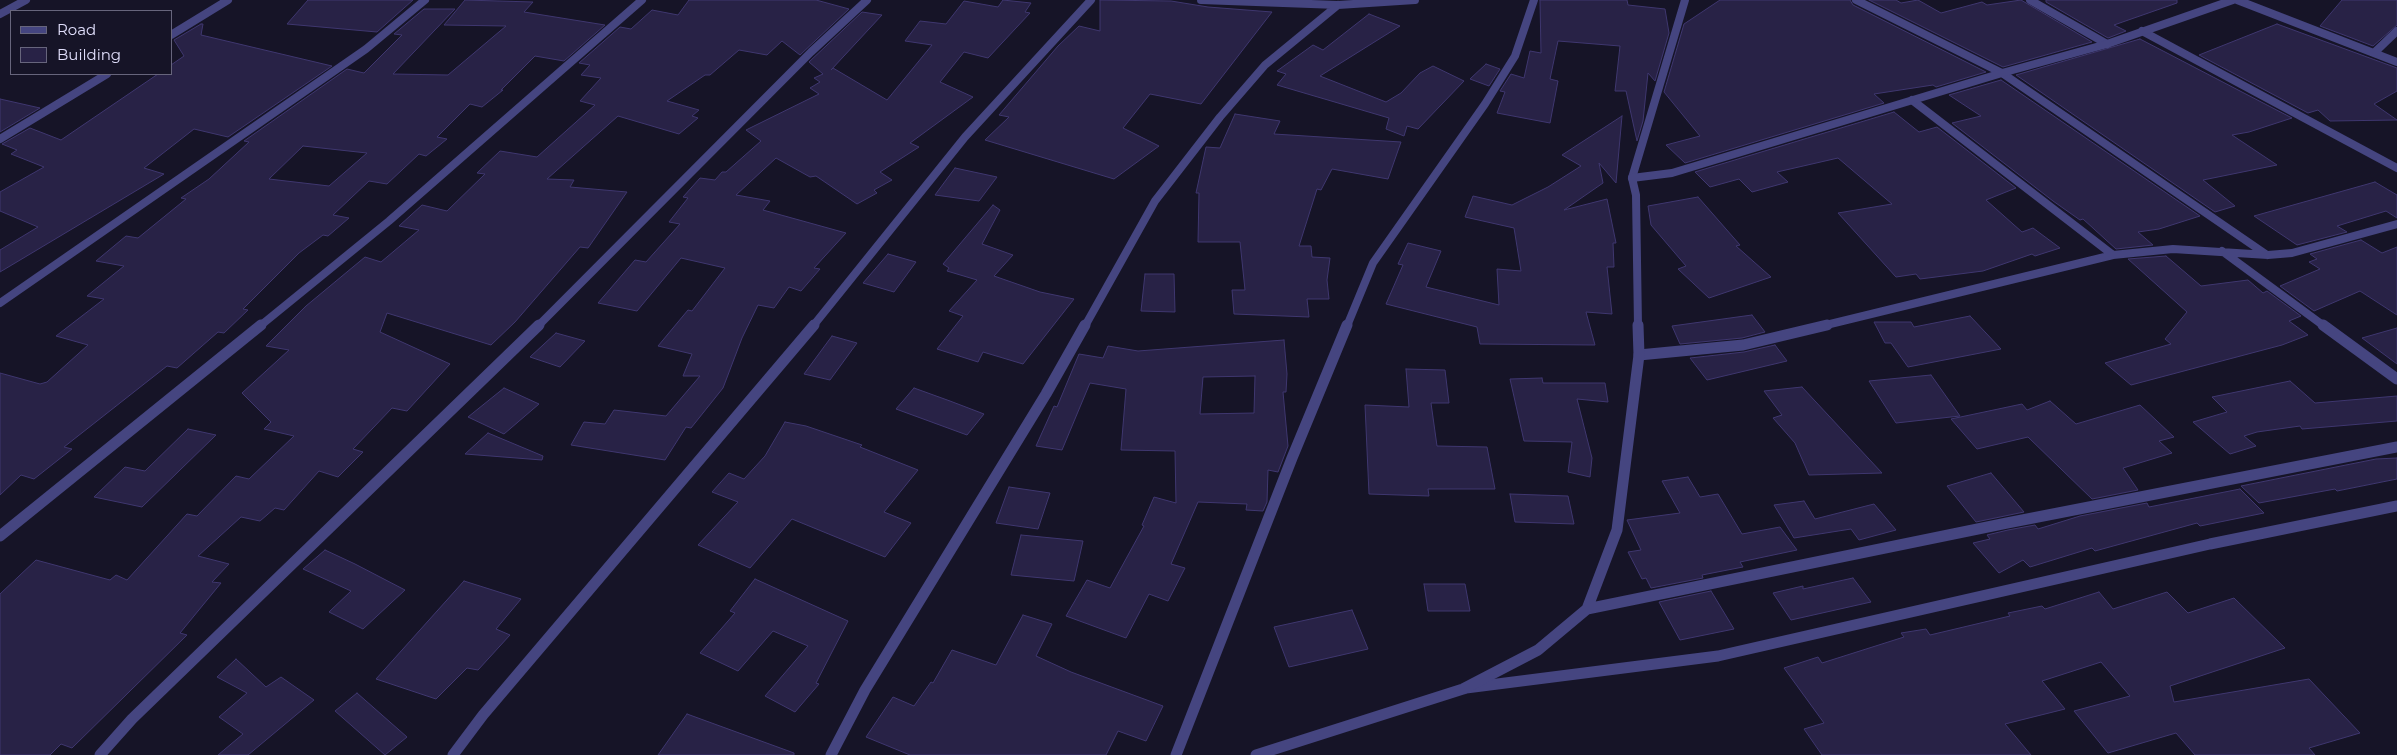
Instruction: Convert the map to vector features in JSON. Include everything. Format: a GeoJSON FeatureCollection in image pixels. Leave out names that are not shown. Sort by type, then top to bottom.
{"type":"FeatureCollection","features":[{"type":"Feature","properties":{"kind":"street"},"geometry":{"type":"LineString","coordinates":[[0,14],[26,0]]}},
{"type":"Feature","properties":{"kind":"street"},"geometry":{"type":"LineString","coordinates":[[172,34],[228,0]]}},
{"type":"Feature","properties":{"kind":"street"},"geometry":{"type":"LineString","coordinates":[[0,303],[366,49],[426,0]]}},
{"type":"Feature","properties":{"kind":"street"},"geometry":{"type":"LineString","coordinates":[[0,536],[388,221],[642,0]]}},
{"type":"Feature","properties":{"kind":"street"},"geometry":{"type":"LineString","coordinates":[[100,755],[132,718],[359,497],[481,383],[812,52],[867,0]]}},
{"type":"Feature","properties":{"kind":"street"},"geometry":{"type":"LineString","coordinates":[[453,755],[489,707],[815,323],[965,136],[1091,0]]}},
{"type":"Feature","properties":{"kind":"street"},"geometry":{"type":"LineString","coordinates":[[1201,0],[1338,5],[1416,0]]}},
{"type":"Feature","properties":{"kind":"street"},"geometry":{"type":"LineString","coordinates":[[1176,755],[1292,458],[1373,262],[1484,104],[1514,56],[1534,0]]}},
{"type":"Feature","properties":{"kind":"street"},"geometry":{"type":"LineString","coordinates":[[1588,609],[1617,530],[1640,355],[1636,195],[1632,178],[1685,0]]}},
{"type":"Feature","properties":{"kind":"street"},"geometry":{"type":"LineString","coordinates":[[1856,0],[2002,73],[2268,255]]}},
{"type":"Feature","properties":{"kind":"street"},"geometry":{"type":"LineString","coordinates":[[2030,0],[2107,44]]}},
{"type":"Feature","properties":{"kind":"street"},"geometry":{"type":"LineString","coordinates":[[1632,178],[1672,174],[2002,73],[2107,44],[2233,0]]}},
{"type":"Feature","properties":{"kind":"street"},"geometry":{"type":"LineString","coordinates":[[2237,0],[2397,62]]}},
{"type":"Feature","properties":{"kind":"street"},"geometry":{"type":"LineString","coordinates":[[831,755],[865,690],[1046,394],[1156,201],[1220,117],[1265,65],[1338,5]]}},
{"type":"Feature","properties":{"kind":"street"},"geometry":{"type":"LineString","coordinates":[[2142,31],[2397,168]]}},
{"type":"Feature","properties":{"kind":"street"},"geometry":{"type":"LineString","coordinates":[[2374,53],[2397,31]]}},
{"type":"Feature","properties":{"kind":"street"},"geometry":{"type":"LineString","coordinates":[[0,139],[105,75]]}},
{"type":"Feature","properties":{"kind":"street"},"geometry":{"type":"LineString","coordinates":[[1912,100],[2112,255]]}},
{"type":"Feature","properties":{"kind":"street"},"geometry":{"type":"LineString","coordinates":[[1640,355],[1743,345],[2112,255],[2173,249],[2268,255],[2292,253],[2397,224]]}},
{"type":"Feature","properties":{"kind":"street"},"geometry":{"type":"LineString","coordinates":[[2222,251],[2397,379]]}},
{"type":"Feature","properties":{"kind":"street"},"geometry":{"type":"LineString","coordinates":[[1256,755],[1270,753],[1463,689],[1538,650],[1588,609],[2008,523],[2397,447]]}},
{"type":"Feature","properties":{"kind":"street"},"geometry":{"type":"LineString","coordinates":[[1463,689],[1718,656],[2210,544],[2397,506]]}},
{"type":"Feature","properties":{"kind":"building"},"geometry":{"type":"Polygon","coordinates":[[[308,0],[413,0],[377,32],[287,24],[308,0]]]}},
{"type":"Feature","properties":{"kind":"building"},"geometry":{"type":"Polygon","coordinates":[[[465,0],[533,2],[524,12],[605,25],[564,61],[535,56],[501,90],[503,90],[482,107],[470,104],[437,137],[447,139],[426,156],[419,154],[387,184],[369,181],[333,215],[349,218],[328,236],[323,235],[299,253],[243,309],[248,310],[224,333],[218,332],[177,368],[167,366],[64,447],[72,449],[34,479],[21,475],[0,495],[0,373],[40,384],[47,382],[88,345],[56,336],[104,299],[87,296],[124,266],[96,261],[126,236],[138,238],[186,199],[181,198],[209,179],[249,142],[244,141],[347,69],[364,73],[402,35],[394,34],[424,9],[455,9],[393,74],[448,75],[506,26],[444,25],[465,0]],[[303,146],[269,179],[329,186],[367,153],[303,146]]]}},
{"type":"Feature","properties":{"kind":"building"},"geometry":{"type":"Polygon","coordinates":[[[689,0],[816,0],[849,9],[800,55],[782,41],[767,55],[739,50],[710,75],[705,75],[667,101],[699,110],[692,116],[698,118],[679,134],[618,116],[547,179],[574,180],[570,187],[627,192],[588,248],[580,247],[515,322],[491,345],[387,313],[380,332],[450,364],[407,411],[392,408],[353,449],[363,452],[338,477],[319,471],[284,510],[275,508],[260,521],[241,517],[198,556],[229,564],[212,582],[221,583],[180,633],[187,635],[72,748],[61,744],[50,755],[0,755],[0,594],[36,560],[110,580],[116,575],[127,580],[187,514],[197,516],[236,476],[249,479],[294,436],[264,429],[271,422],[242,393],[289,350],[266,346],[306,306],[365,257],[381,262],[419,230],[399,226],[422,205],[447,211],[485,174],[477,173],[500,151],[537,157],[595,105],[580,101],[601,78],[581,75],[590,65],[579,63],[620,27],[631,29],[652,10],[678,15],[689,0]]]}},
{"type":"Feature","properties":{"kind":"building"},"geometry":{"type":"Polygon","coordinates":[[[1003,0],[1031,3],[1025,12],[1030,13],[988,58],[964,52],[940,82],[973,97],[910,143],[919,147],[880,172],[892,180],[874,190],[877,193],[857,204],[816,176],[810,177],[776,158],[736,195],[770,201],[763,210],[846,233],[814,268],[820,269],[801,291],[789,287],[774,308],[758,305],[742,338],[723,388],[691,428],[686,427],[665,460],[571,445],[584,422],[605,424],[614,410],[666,416],[700,376],[683,376],[692,354],[658,346],[688,310],[692,311],[725,268],[681,258],[637,311],[598,303],[635,260],[646,262],[680,224],[669,222],[688,198],[683,197],[700,178],[715,180],[722,172],[726,172],[761,141],[746,130],[819,94],[810,88],[820,82],[814,78],[823,74],[809,62],[862,12],[882,15],[831,70],[833,68],[887,100],[932,45],[905,41],[920,21],[946,24],[964,1],[998,7],[1003,0]]]}},
{"type":"Feature","properties":{"kind":"building"},"geometry":{"type":"Polygon","coordinates":[[[1100,0],[1171,1],[1208,7],[1272,12],[1201,104],[1150,94],[1123,128],[1159,146],[1114,179],[985,140],[1009,117],[999,115],[1058,46],[1079,26],[1100,31],[1100,0]]]}},
{"type":"Feature","properties":{"kind":"building"},"geometry":{"type":"Polygon","coordinates":[[[1540,0],[1627,0],[1628,5],[1665,9],[1669,33],[1655,81],[1648,73],[1643,121],[1637,141],[1626,91],[1615,91],[1620,46],[1558,41],[1550,79],[1558,81],[1550,123],[1497,113],[1505,92],[1500,91],[1511,74],[1524,78],[1530,51],[1541,53],[1540,0]]]}},
{"type":"Feature","properties":{"kind":"building"},"geometry":{"type":"Polygon","coordinates":[[[1720,0],[1850,0],[1853,5],[1986,72],[1936,87],[1933,85],[1874,94],[1884,103],[1685,163],[1666,145],[1700,136],[1664,92],[1684,24],[1720,0]]]}},
{"type":"Feature","properties":{"kind":"building"},"geometry":{"type":"Polygon","coordinates":[[[1869,0],[1896,0],[1901,3],[1918,0],[1941,13],[1982,2],[1987,5],[2021,0],[2092,42],[2003,67],[1869,0]]]}},
{"type":"Feature","properties":{"kind":"building"},"geometry":{"type":"Polygon","coordinates":[[[2046,0],[2177,0],[2177,3],[2114,25],[2126,31],[2108,38],[2046,2],[2046,0]]]}},
{"type":"Feature","properties":{"kind":"building"},"geometry":{"type":"Polygon","coordinates":[[[2342,0],[2397,0],[2397,25],[2373,46],[2320,26],[2342,0]]]}},
{"type":"Feature","properties":{"kind":"building"},"geometry":{"type":"Polygon","coordinates":[[[1369,14],[1400,26],[1320,76],[1386,102],[1401,93],[1420,73],[1433,66],[1464,81],[1418,129],[1407,126],[1404,136],[1386,129],[1389,118],[1277,85],[1286,74],[1277,71],[1313,45],[1323,50],[1369,14]]]}},
{"type":"Feature","properties":{"kind":"building"},"geometry":{"type":"Polygon","coordinates":[[[203,24],[201,35],[332,66],[228,137],[194,129],[144,168],[164,174],[0,272],[0,250],[38,227],[0,211],[0,192],[44,167],[11,154],[17,150],[2,144],[30,128],[61,140],[157,75],[172,75],[172,64],[184,56],[174,40],[203,24]]]}},
{"type":"Feature","properties":{"kind":"building"},"geometry":{"type":"Polygon","coordinates":[[[2277,24],[2397,68],[2397,91],[2374,104],[2397,120],[2330,121],[2318,110],[2308,113],[2199,55],[2277,24]]]}},
{"type":"Feature","properties":{"kind":"building"},"geometry":{"type":"Polygon","coordinates":[[[2140,39],[2292,118],[2249,132],[2232,135],[2277,165],[2203,180],[2235,206],[2215,212],[2016,75],[2140,39]]]}},
{"type":"Feature","properties":{"kind":"building"},"geometry":{"type":"Polygon","coordinates":[[[1486,64],[1500,69],[1489,86],[1470,79],[1486,64]]]}},
{"type":"Feature","properties":{"kind":"building"},"geometry":{"type":"Polygon","coordinates":[[[2001,80],[2200,216],[2159,229],[2138,232],[2153,245],[2116,249],[2083,219],[2080,220],[2053,201],[1952,123],[1981,116],[1949,95],[2001,80]]]}},
{"type":"Feature","properties":{"kind":"building"},"geometry":{"type":"Polygon","coordinates":[[[0,99],[40,108],[0,132],[0,99]]]}},
{"type":"Feature","properties":{"kind":"building"},"geometry":{"type":"Polygon","coordinates":[[[1894,112],[1919,132],[1937,127],[2016,188],[1986,200],[2022,232],[2033,228],[2060,248],[2035,256],[2032,254],[1983,271],[1920,279],[1916,274],[1896,277],[1838,213],[1892,204],[1838,158],[1777,172],[1788,182],[1752,192],[1739,179],[1710,187],[1695,172],[1894,112]]]}},
{"type":"Feature","properties":{"kind":"building"},"geometry":{"type":"Polygon","coordinates":[[[1235,114],[1280,121],[1274,134],[1401,142],[1388,179],[1332,169],[1321,190],[1317,189],[1299,246],[1311,246],[1312,257],[1330,258],[1327,280],[1329,299],[1307,299],[1309,317],[1234,314],[1232,290],[1245,290],[1240,242],[1198,242],[1199,193],[1196,193],[1206,147],[1220,148],[1235,114]]]}},
{"type":"Feature","properties":{"kind":"building"},"geometry":{"type":"Polygon","coordinates":[[[1622,116],[1616,183],[1599,163],[1603,183],[1564,210],[1607,199],[1616,243],[1613,243],[1614,267],[1607,267],[1612,314],[1586,312],[1595,345],[1480,344],[1477,327],[1386,304],[1403,265],[1398,264],[1408,243],[1441,251],[1426,287],[1499,305],[1497,269],[1521,271],[1514,228],[1465,217],[1473,196],[1512,205],[1548,187],[1581,166],[1562,155],[1622,116]]]}},
{"type":"Feature","properties":{"kind":"building"},"geometry":{"type":"Polygon","coordinates":[[[955,168],[997,177],[979,201],[935,195],[955,168]]]}},
{"type":"Feature","properties":{"kind":"building"},"geometry":{"type":"Polygon","coordinates":[[[2375,182],[2397,195],[2397,218],[2386,211],[2337,226],[2347,232],[2297,245],[2254,216],[2375,182]]]}},
{"type":"Feature","properties":{"kind":"building"},"geometry":{"type":"Polygon","coordinates":[[[1698,197],[1740,245],[1736,246],[1771,277],[1709,298],[1678,269],[1686,266],[1651,225],[1648,206],[1698,197]]]}},
{"type":"Feature","properties":{"kind":"building"},"geometry":{"type":"Polygon","coordinates":[[[993,205],[1000,210],[982,244],[1013,255],[994,276],[1040,292],[1074,299],[1023,364],[983,352],[978,362],[937,349],[963,316],[949,311],[977,280],[947,271],[949,268],[943,264],[993,205]]]}},
{"type":"Feature","properties":{"kind":"building"},"geometry":{"type":"Polygon","coordinates":[[[2361,240],[2382,253],[2397,247],[2397,315],[2360,291],[2314,311],[2280,286],[2320,269],[2309,262],[2317,259],[2310,254],[2361,240]]]}},
{"type":"Feature","properties":{"kind":"building"},"geometry":{"type":"Polygon","coordinates":[[[888,254],[916,262],[894,292],[863,283],[888,254]]]}},
{"type":"Feature","properties":{"kind":"building"},"geometry":{"type":"Polygon","coordinates":[[[2166,256],[2201,286],[2248,280],[2263,293],[2267,291],[2301,316],[2289,321],[2308,335],[2282,345],[2131,385],[2105,363],[2171,344],[2165,339],[2187,312],[2128,259],[2166,256]]]}},
{"type":"Feature","properties":{"kind":"building"},"geometry":{"type":"Polygon","coordinates":[[[1145,274],[1174,274],[1175,312],[1141,311],[1145,274]]]}},
{"type":"Feature","properties":{"kind":"building"},"geometry":{"type":"Polygon","coordinates":[[[1752,315],[1765,332],[1742,338],[1680,344],[1672,326],[1752,315]]]}},
{"type":"Feature","properties":{"kind":"building"},"geometry":{"type":"Polygon","coordinates":[[[1970,316],[2001,349],[1908,367],[1891,343],[1885,343],[1874,322],[1911,322],[1914,327],[1970,316]]]}},
{"type":"Feature","properties":{"kind":"building"},"geometry":{"type":"Polygon","coordinates":[[[2397,328],[2397,364],[2362,338],[2397,328]]]}},
{"type":"Feature","properties":{"kind":"building"},"geometry":{"type":"Polygon","coordinates":[[[556,333],[585,341],[560,367],[530,357],[556,333]]]}},
{"type":"Feature","properties":{"kind":"building"},"geometry":{"type":"Polygon","coordinates":[[[832,336],[857,343],[830,380],[804,374],[832,336]]]}},
{"type":"Feature","properties":{"kind":"building"},"geometry":{"type":"Polygon","coordinates":[[[1284,340],[1287,374],[1286,392],[1283,392],[1288,446],[1278,472],[1268,470],[1267,502],[1263,511],[1246,510],[1247,504],[1198,502],[1171,564],[1185,568],[1168,601],[1149,594],[1126,638],[1066,616],[1087,580],[1110,588],[1144,526],[1142,525],[1154,497],[1176,503],[1175,451],[1121,450],[1126,389],[1090,383],[1062,450],[1036,446],[1054,406],[1057,407],[1079,354],[1103,358],[1108,346],[1138,351],[1284,340]],[[1255,376],[1203,377],[1200,414],[1254,413],[1255,376]]]}},
{"type":"Feature","properties":{"kind":"building"},"geometry":{"type":"Polygon","coordinates":[[[1775,345],[1787,361],[1707,380],[1690,358],[1744,352],[1775,345]]]}},
{"type":"Feature","properties":{"kind":"building"},"geometry":{"type":"Polygon","coordinates":[[[1406,369],[1445,370],[1449,403],[1431,403],[1437,446],[1487,447],[1495,489],[1428,489],[1429,496],[1369,494],[1365,405],[1409,407],[1406,369]]]}},
{"type":"Feature","properties":{"kind":"building"},"geometry":{"type":"Polygon","coordinates":[[[1931,375],[1960,416],[1896,423],[1869,381],[1931,375]]]}},
{"type":"Feature","properties":{"kind":"building"},"geometry":{"type":"Polygon","coordinates":[[[1542,378],[1543,383],[1605,383],[1608,402],[1577,399],[1592,458],[1590,477],[1568,472],[1572,442],[1524,441],[1510,379],[1542,378]]]}},
{"type":"Feature","properties":{"kind":"building"},"geometry":{"type":"Polygon","coordinates":[[[2290,381],[2315,403],[2397,396],[2397,421],[2302,429],[2300,426],[2257,432],[2244,436],[2256,446],[2230,454],[2193,422],[2227,412],[2212,397],[2290,381]]]}},
{"type":"Feature","properties":{"kind":"building"},"geometry":{"type":"Polygon","coordinates":[[[1802,387],[1882,473],[1809,475],[1795,443],[1773,418],[1782,415],[1764,391],[1802,387]]]}},
{"type":"Feature","properties":{"kind":"building"},"geometry":{"type":"Polygon","coordinates":[[[504,388],[539,404],[504,434],[468,417],[504,388]]]}},
{"type":"Feature","properties":{"kind":"building"},"geometry":{"type":"Polygon","coordinates":[[[914,388],[984,414],[967,435],[896,409],[914,388]]]}},
{"type":"Feature","properties":{"kind":"building"},"geometry":{"type":"Polygon","coordinates":[[[2050,401],[2076,424],[2140,405],[2174,437],[2159,441],[2172,453],[2123,468],[2138,490],[2092,499],[2028,437],[1977,449],[1951,419],[2022,404],[2027,410],[2050,401]]]}},
{"type":"Feature","properties":{"kind":"building"},"geometry":{"type":"Polygon","coordinates":[[[785,422],[806,426],[862,445],[860,447],[918,470],[884,512],[911,523],[885,557],[792,519],[750,568],[698,545],[738,502],[712,492],[729,473],[744,479],[765,456],[785,422]]]}},
{"type":"Feature","properties":{"kind":"building"},"geometry":{"type":"Polygon","coordinates":[[[188,429],[216,435],[142,507],[94,497],[125,467],[145,471],[188,429]]]}},
{"type":"Feature","properties":{"kind":"building"},"geometry":{"type":"Polygon","coordinates":[[[488,433],[543,456],[542,460],[465,454],[488,433]]]}},
{"type":"Feature","properties":{"kind":"building"},"geometry":{"type":"Polygon","coordinates":[[[2397,458],[2397,479],[2337,491],[2335,489],[2259,503],[2241,486],[2376,459],[2397,458]]]}},
{"type":"Feature","properties":{"kind":"building"},"geometry":{"type":"Polygon","coordinates":[[[1991,473],[2024,512],[1976,522],[1947,486],[1991,473]]]}},
{"type":"Feature","properties":{"kind":"building"},"geometry":{"type":"Polygon","coordinates":[[[1688,477],[1700,497],[1718,494],[1742,534],[1780,527],[1797,550],[1740,562],[1743,567],[1702,575],[1703,578],[1651,588],[1646,578],[1642,579],[1628,552],[1641,550],[1627,520],[1680,513],[1662,481],[1688,477]]]}},
{"type":"Feature","properties":{"kind":"building"},"geometry":{"type":"Polygon","coordinates":[[[1009,487],[1050,493],[1038,529],[996,523],[1009,487]]]}},
{"type":"Feature","properties":{"kind":"building"},"geometry":{"type":"Polygon","coordinates":[[[2240,489],[2264,513],[2200,526],[2197,523],[2095,551],[2092,548],[2030,567],[2023,560],[1999,573],[1973,543],[1990,539],[1987,535],[2008,530],[2035,525],[2038,529],[2080,516],[2147,503],[2149,507],[2240,489]]]}},
{"type":"Feature","properties":{"kind":"building"},"geometry":{"type":"Polygon","coordinates":[[[1510,494],[1568,496],[1574,524],[1515,522],[1510,494]]]}},
{"type":"Feature","properties":{"kind":"building"},"geometry":{"type":"Polygon","coordinates":[[[1804,501],[1815,519],[1874,504],[1896,530],[1859,540],[1851,529],[1794,538],[1774,505],[1804,501]]]}},
{"type":"Feature","properties":{"kind":"building"},"geometry":{"type":"Polygon","coordinates":[[[1021,535],[1083,541],[1074,581],[1011,575],[1021,535]]]}},
{"type":"Feature","properties":{"kind":"building"},"geometry":{"type":"Polygon","coordinates":[[[325,550],[405,590],[363,629],[329,612],[351,591],[303,569],[325,550]]]}},
{"type":"Feature","properties":{"kind":"building"},"geometry":{"type":"Polygon","coordinates":[[[1853,578],[1871,602],[1791,620],[1773,593],[1803,586],[1803,589],[1853,578]]]}},
{"type":"Feature","properties":{"kind":"building"},"geometry":{"type":"Polygon","coordinates":[[[755,579],[848,621],[816,683],[819,684],[795,712],[765,696],[808,646],[773,631],[738,671],[700,653],[735,613],[730,611],[755,579]]]}},
{"type":"Feature","properties":{"kind":"building"},"geometry":{"type":"Polygon","coordinates":[[[464,581],[521,599],[496,629],[510,635],[478,670],[467,668],[436,699],[376,679],[464,581]]]}},
{"type":"Feature","properties":{"kind":"building"},"geometry":{"type":"Polygon","coordinates":[[[1424,584],[1465,584],[1470,611],[1428,611],[1424,584]]]}},
{"type":"Feature","properties":{"kind":"building"},"geometry":{"type":"Polygon","coordinates":[[[1711,591],[1734,629],[1680,640],[1659,602],[1711,591]]]}},
{"type":"Feature","properties":{"kind":"building"},"geometry":{"type":"Polygon","coordinates":[[[2099,592],[2113,609],[2167,592],[2188,613],[2234,598],[2285,648],[2170,686],[2174,702],[2309,679],[2360,733],[2309,748],[2315,755],[2195,755],[2176,733],[2108,753],[2074,711],[2130,696],[2101,662],[2042,681],[2065,709],[2005,724],[2031,755],[1822,755],[1804,729],[1824,723],[1784,668],[1818,657],[1822,663],[1904,637],[1901,633],[1926,629],[1930,635],[2010,616],[2008,613],[2042,606],[2045,609],[2099,592]]]}},
{"type":"Feature","properties":{"kind":"building"},"geometry":{"type":"Polygon","coordinates":[[[1352,610],[1368,649],[1289,667],[1274,627],[1352,610]]]}},
{"type":"Feature","properties":{"kind":"building"},"geometry":{"type":"Polygon","coordinates":[[[1023,615],[1052,624],[1036,656],[1071,672],[1163,706],[1146,741],[1118,731],[1106,755],[910,755],[866,737],[893,697],[914,706],[931,682],[933,683],[952,650],[996,665],[1023,615]]]}},
{"type":"Feature","properties":{"kind":"building"},"geometry":{"type":"Polygon","coordinates":[[[236,659],[266,687],[281,677],[314,700],[248,755],[218,755],[243,734],[219,717],[247,693],[217,677],[236,659]]]}},
{"type":"Feature","properties":{"kind":"building"},"geometry":{"type":"Polygon","coordinates":[[[357,693],[407,737],[385,755],[335,711],[357,693]]]}},
{"type":"Feature","properties":{"kind":"building"},"geometry":{"type":"Polygon","coordinates":[[[687,714],[794,753],[794,755],[658,755],[687,714]]]}}]}
